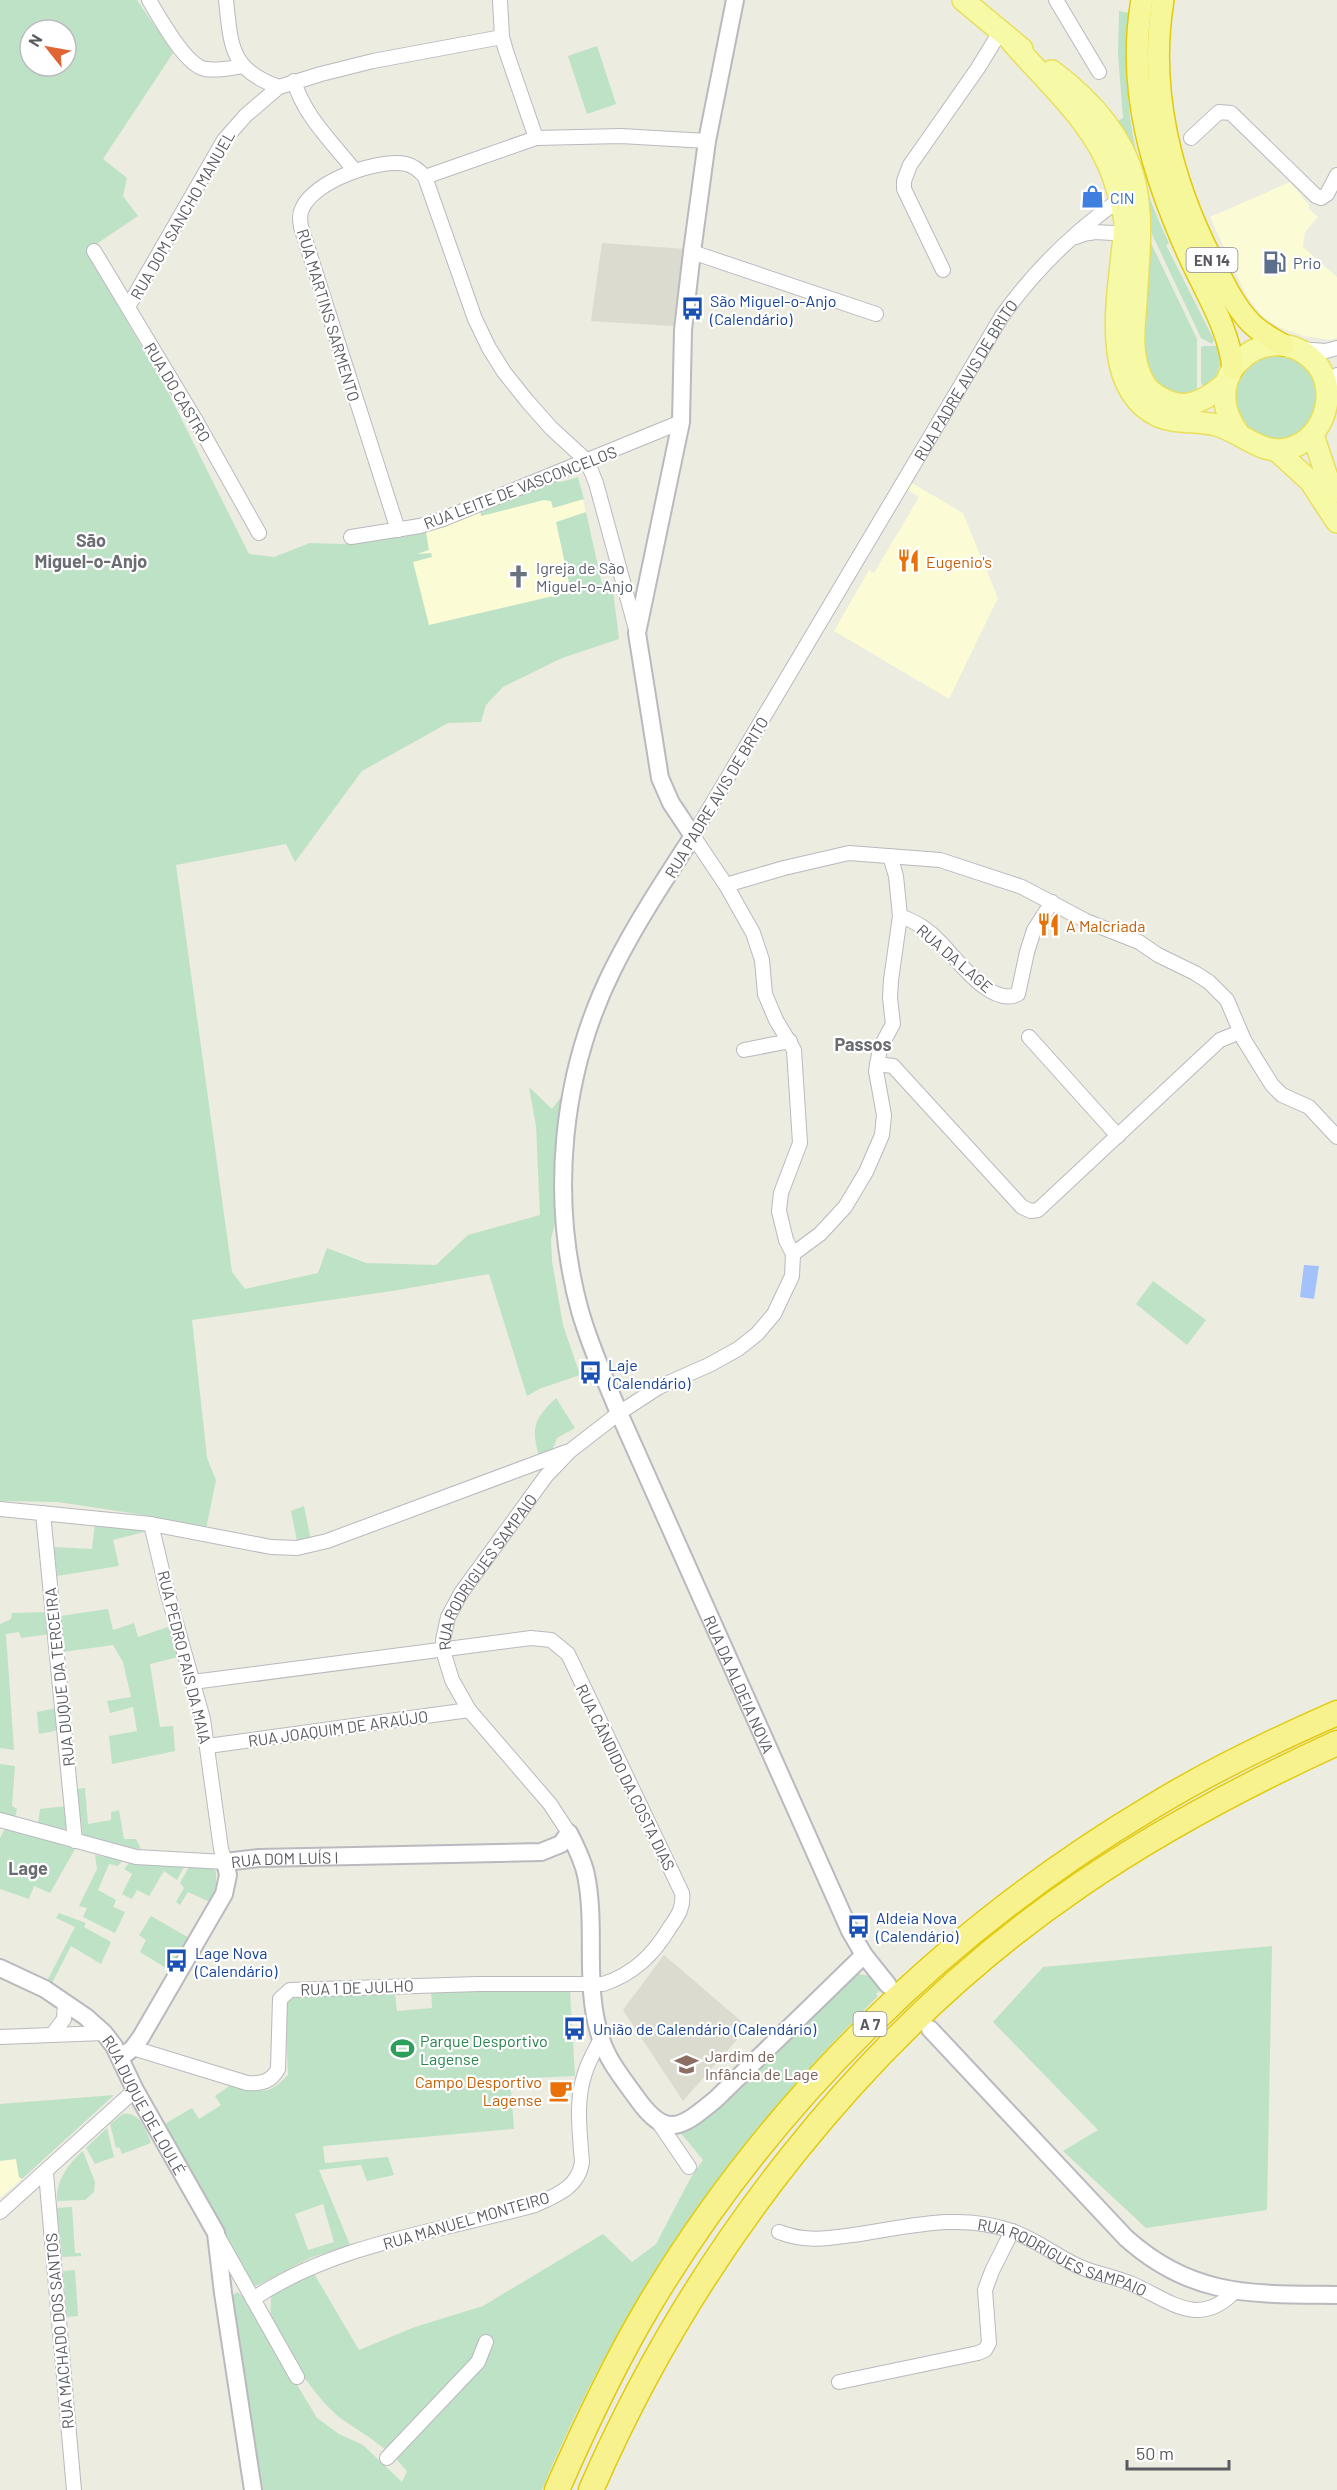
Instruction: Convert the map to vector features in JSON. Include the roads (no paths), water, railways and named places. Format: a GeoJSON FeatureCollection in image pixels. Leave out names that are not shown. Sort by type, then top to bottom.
{"type":"FeatureCollection","features":[{"type":"Feature","properties":{"kind":"highway","name":"EN 14"},"geometry":{"type":"LineString","coordinates":[[1152,3],[1162,109],[1183,199],[1221,279],[1242,312],[1257,329],[1290,347]]}},
{"type":"Feature","properties":{"kind":"highway","name":"EN 14"},"geometry":{"type":"LineString","coordinates":[[1152,3],[1138,60],[1141,112],[1152,161],[1175,226],[1227,338],[1230,375]]}},
{"type":"Feature","properties":{"kind":"highway","name":"A 7"},"geometry":{"type":"LineString","coordinates":[[557,2490],[625,2348],[680,2257],[769,2136],[870,2024],[964,1939],[1079,1853],[1152,1806],[1203,1777],[1337,1713]]}},
{"type":"Feature","properties":{"kind":"highway","name":"A 7"},"geometry":{"type":"LineString","coordinates":[[591,2490],[636,2394],[711,2268],[795,2155],[905,2030],[1010,1937],[1102,1870],[1198,1811],[1337,1743]]}},
{"type":"Feature","properties":{"kind":"main road"},"geometry":{"type":"LineString","coordinates":[[963,0],[1006,37],[1080,94],[1112,131],[1133,176],[1117,344],[1118,362],[1129,390],[1143,406],[1159,416],[1178,422],[1215,425],[1239,434],[1256,445],[1276,450],[1290,448],[1313,435],[1327,411],[1329,398]]}},
{"type":"Feature","properties":{"kind":"main road"},"geometry":{"type":"LineString","coordinates":[[1006,37],[1081,118],[1105,160],[1130,224],[1134,339],[1138,369],[1143,381],[1153,394],[1179,405],[1190,404],[1209,396],[1250,352],[1272,345],[1290,347]]}},
{"type":"Feature","properties":{"kind":"main road","name":"EN 14"},"geometry":{"type":"LineString","coordinates":[[1290,347],[1310,357],[1320,368],[1327,382],[1329,398]]}},
{"type":"Feature","properties":{"kind":"main road","name":"EN 14"},"geometry":{"type":"LineString","coordinates":[[1230,375],[1224,396],[1226,410],[1239,434]]}},
{"type":"Feature","properties":{"kind":"main road"},"geometry":{"type":"LineString","coordinates":[[1313,435],[1327,477],[1337,492]]}},
{"type":"Feature","properties":{"kind":"main road"},"geometry":{"type":"LineString","coordinates":[[1276,450],[1310,481],[1337,522]]}},
{"type":"Feature","properties":{"kind":"street"},"geometry":{"type":"LineString","coordinates":[[149,0],[169,33],[193,63],[203,69],[243,66]]}},
{"type":"Feature","properties":{"kind":"street"},"geometry":{"type":"LineString","coordinates":[[226,0],[230,45],[235,57],[243,66],[270,84],[279,87]]}},
{"type":"Feature","properties":{"kind":"street"},"geometry":{"type":"LineString","coordinates":[[500,0],[502,37],[536,138]]}},
{"type":"Feature","properties":{"kind":"street"},"geometry":{"type":"LineString","coordinates":[[637,633],[676,456],[681,422],[683,330],[692,252],[707,141],[735,0]]}},
{"type":"Feature","properties":{"kind":"street"},"geometry":{"type":"LineString","coordinates":[[1056,0],[1099,72]]}},
{"type":"Feature","properties":{"kind":"street","name":"RUA DOM SANCHO MANUEL"},"geometry":{"type":"LineString","coordinates":[[128,307],[224,140],[234,127],[279,87],[373,61],[502,37]]}},
{"type":"Feature","properties":{"kind":"street"},"geometry":{"type":"LineString","coordinates":[[943,270],[907,198],[904,181],[910,165],[978,68],[1006,37]]}},
{"type":"Feature","properties":{"kind":"street"},"geometry":{"type":"LineString","coordinates":[[294,81],[297,92],[311,115],[355,171]]}},
{"type":"Feature","properties":{"kind":"street"},"geometry":{"type":"LineString","coordinates":[[1191,138],[1219,112],[1231,113],[1316,196],[1321,198],[1327,194],[1337,175]]}},
{"type":"Feature","properties":{"kind":"street"},"geometry":{"type":"LineString","coordinates":[[693,836],[670,803],[660,778],[637,633],[596,483],[587,461],[551,428],[528,402],[504,372],[489,348],[475,319],[426,177],[536,138],[621,136],[707,141]]}},
{"type":"Feature","properties":{"kind":"street","name":"RUA MARTINS SARMENTO"},"geometry":{"type":"LineString","coordinates":[[398,530],[301,227],[302,209],[307,201],[322,189],[355,171],[381,164],[408,164],[418,169],[426,177]]}},
{"type":"Feature","properties":{"kind":"street","name":"RUA PADRE AVIS DE BRITO"},"geometry":{"type":"LineString","coordinates":[[619,1413],[589,1340],[572,1272],[565,1231],[563,1194],[567,1117],[585,1039],[613,969],[1002,316],[1034,275],[1069,241],[1119,200]]}},
{"type":"Feature","properties":{"kind":"street","name":"RUA PADRE AVIS DE BRITO"},"geometry":{"type":"LineString","coordinates":[[1069,241],[1085,232],[1130,224]]}},
{"type":"Feature","properties":{"kind":"street","name":"RUA DO CASTRO"},"geometry":{"type":"LineString","coordinates":[[94,251],[195,419],[259,533]]}},
{"type":"Feature","properties":{"kind":"street"},"geometry":{"type":"LineString","coordinates":[[692,252],[876,314]]}},
{"type":"Feature","properties":{"kind":"street"},"geometry":{"type":"LineString","coordinates":[[1290,347],[1326,351],[1337,348]]}},
{"type":"Feature","properties":{"kind":"street"},"geometry":{"type":"LineString","coordinates":[[1329,398],[1337,375]]}},
{"type":"Feature","properties":{"kind":"street","name":"RUA LEITE DE VASCONCELOS"},"geometry":{"type":"LineString","coordinates":[[351,537],[398,530],[443,519],[652,436],[681,422]]}},
{"type":"Feature","properties":{"kind":"street"},"geometry":{"type":"LineString","coordinates":[[652,436],[666,442],[676,456]]}},
{"type":"Feature","properties":{"kind":"street"},"geometry":{"type":"LineString","coordinates":[[622,584],[636,585],[650,577]]}},
{"type":"Feature","properties":{"kind":"street","name":"RUA RODRIGUES SAMPAIO"},"geometry":{"type":"LineString","coordinates":[[689,2167],[659,2123],[648,2115],[609,2058],[601,2039],[592,1984],[590,1902],[580,1854],[550,1804],[468,1710],[452,1680],[443,1650],[448,1617],[461,1593],[546,1476],[570,1450],[619,1413],[659,1388],[724,1358],[757,1334],[774,1314],[792,1276],[793,1254],[786,1240],[778,1211],[781,1193],[800,1143],[796,1059],[790,1041],[776,1020],[765,994],[762,960],[753,933],[726,885],[693,836]]}},
{"type":"Feature","properties":{"kind":"street"},"geometry":{"type":"LineString","coordinates":[[726,885],[832,855],[849,853],[940,860],[1023,887],[1086,921],[1139,942],[1158,955],[1209,982],[1227,1000],[1240,1032],[1272,1085],[1282,1095],[1309,1107],[1337,1137]]}},
{"type":"Feature","properties":{"kind":"street"},"geometry":{"type":"LineString","coordinates":[[793,1254],[833,1222],[856,1190],[882,1135],[884,1115],[877,1064],[880,1048],[893,1024],[890,998],[891,980],[900,916],[896,876],[890,856]]}},
{"type":"Feature","properties":{"kind":"street","name":"RUA DA LAGE"},"geometry":{"type":"LineString","coordinates":[[900,916],[911,920],[928,932],[986,988],[1005,997],[1012,997],[1018,994],[1034,930],[1052,902]]}},
{"type":"Feature","properties":{"kind":"street"},"geometry":{"type":"LineString","coordinates":[[877,1064],[893,1066],[1022,1207],[1031,1211],[1038,1210],[1221,1041],[1240,1032]]}},
{"type":"Feature","properties":{"kind":"street"},"geometry":{"type":"LineString","coordinates":[[1029,1037],[1118,1136]]}},
{"type":"Feature","properties":{"kind":"street"},"geometry":{"type":"LineString","coordinates":[[744,1050],[790,1041]]}},
{"type":"Feature","properties":{"kind":"street","name":"RUA DA ALDEIA NOVA"},"geometry":{"type":"LineString","coordinates":[[619,1413],[850,1930],[864,1955],[888,1985]]}},
{"type":"Feature","properties":{"kind":"street"},"geometry":{"type":"LineString","coordinates":[[0,1509],[151,1524],[271,1547],[297,1548],[338,1537],[570,1450]]}},
{"type":"Feature","properties":{"kind":"street","name":"RUA DUQUE DA TERCEIRA"},"geometry":{"type":"LineString","coordinates":[[43,1513],[75,1841]]}},
{"type":"Feature","properties":{"kind":"street","name":"RUA PEDRO PAIS DA MAIA"},"geometry":{"type":"LineString","coordinates":[[151,1524],[208,1746],[221,1849],[225,1862]]}},
{"type":"Feature","properties":{"kind":"street","name":"RUA CÂNDIDO DA COSTA DIAS"},"geometry":{"type":"LineString","coordinates":[[193,1682],[536,1637],[551,1641],[564,1650],[682,1893],[681,1911],[647,1959],[611,1981],[592,1984]]}},
{"type":"Feature","properties":{"kind":"street","name":"RUA JOAQUIM DE ARAÚJO"},"geometry":{"type":"LineString","coordinates":[[208,1746],[468,1710]]}},
{"type":"Feature","properties":{"kind":"street","name":"RUA DOM LUÍS I"},"geometry":{"type":"LineString","coordinates":[[0,1820],[136,1857],[225,1862],[259,1858],[541,1852],[561,1844],[569,1833]]}},
{"type":"Feature","properties":{"kind":"street"},"geometry":{"type":"LineString","coordinates":[[127,2053],[224,1894],[228,1875],[225,1862]]}},
{"type":"Feature","properties":{"kind":"street"},"geometry":{"type":"LineString","coordinates":[[659,2123],[673,2125],[692,2119],[742,2075],[864,1955]]}},
{"type":"Feature","properties":{"kind":"street","name":"RUA DUQUE DE LOULÉ"},"geometry":{"type":"LineString","coordinates":[[0,1968],[45,1989],[65,2002],[127,2053],[135,2090],[297,2377]]}},
{"type":"Feature","properties":{"kind":"street","name":"RUA 1 DE JULHO"},"geometry":{"type":"LineString","coordinates":[[127,2053],[247,2083],[263,2083],[275,2075],[278,2068],[279,2008],[284,1994],[290,1990],[468,1984],[592,1984]]}},
{"type":"Feature","properties":{"kind":"street"},"geometry":{"type":"LineString","coordinates":[[52,2035],[64,2019],[65,2002]]}},
{"type":"Feature","properties":{"kind":"street"},"geometry":{"type":"LineString","coordinates":[[930,2029],[1137,2248],[1171,2270],[1196,2282],[1234,2292],[1337,2295]]}},
{"type":"Feature","properties":{"kind":"street"},"geometry":{"type":"LineString","coordinates":[[0,2037],[104,2033]]}},
{"type":"Feature","properties":{"kind":"street","name":"RUA MANUEL MONTEIRO"},"geometry":{"type":"LineString","coordinates":[[253,2299],[298,2272],[326,2260],[390,2241],[535,2205],[569,2187],[577,2178],[582,2162],[579,2116],[581,2087],[585,2072],[601,2039]]}},
{"type":"Feature","properties":{"kind":"street"},"geometry":{"type":"LineString","coordinates":[[0,2212],[46,2173],[135,2090]]}},
{"type":"Feature","properties":{"kind":"street","name":"RUA MACHADO DOS SANTOS"},"geometry":{"type":"LineString","coordinates":[[46,2173],[74,2490]]}},
{"type":"Feature","properties":{"kind":"street","name":"RUA RODRIGUES SAMPAIO"},"geometry":{"type":"LineString","coordinates":[[779,2232],[804,2240],[910,2226],[978,2222],[1012,2231],[1078,2266],[1134,2284],[1185,2309],[1208,2310],[1219,2305],[1234,2292]]}},
{"type":"Feature","properties":{"kind":"street"},"geometry":{"type":"LineString","coordinates":[[839,2382],[985,2350],[989,2343],[985,2290],[1012,2231]]}},
{"type":"Feature","properties":{"kind":"street"},"geometry":{"type":"LineString","coordinates":[[216,2233],[253,2490]]}},
{"type":"Feature","properties":{"kind":"street"},"geometry":{"type":"LineString","coordinates":[[223,2293],[231,2284],[244,2283]]}},
{"type":"Feature","properties":{"kind":"street"},"geometry":{"type":"LineString","coordinates":[[387,2458],[478,2362],[486,2342]]}},
{"type":"Feature","properties":{"kind":"water"},"geometry":{"type":"Polygon","coordinates":[[[1304,1265],[1319,1266],[1314,1299],[1300,1297],[1304,1265]]]}},
{"type":"Feature","properties":{"kind":"place","name":"CIN"},"geometry":{"type":"Point","coordinates":[1092,197]}},
{"type":"Feature","properties":{"kind":"place","name":"Prio"},"geometry":{"type":"Point","coordinates":[1275,262]}},
{"type":"Feature","properties":{"kind":"place","name":"São Miguel-o-Anjo (Calendário)"},"geometry":{"type":"Point","coordinates":[692,309]}},
{"type":"Feature","properties":{"kind":"place","name":"Eugenio's"},"geometry":{"type":"Point","coordinates":[908,561]}},
{"type":"Feature","properties":{"kind":"place","name":"Igreja de São Miguel-o-Anjo"},"geometry":{"type":"Point","coordinates":[518,576]}},
{"type":"Feature","properties":{"kind":"place","name":"A Malcriada"},"geometry":{"type":"Point","coordinates":[1048,925]}},
{"type":"Feature","properties":{"kind":"place","name":"Laje (Calendário)"},"geometry":{"type":"Point","coordinates":[590,1373]}},
{"type":"Feature","properties":{"kind":"place","name":"Aldeia Nova (Calendário)"},"geometry":{"type":"Point","coordinates":[858,1926]}},
{"type":"Feature","properties":{"kind":"place","name":"Lage Nova (Calendário)"},"geometry":{"type":"Point","coordinates":[177,1961]}},
{"type":"Feature","properties":{"kind":"place","name":"União de Calendário (Calendário)"},"geometry":{"type":"Point","coordinates":[575,2028]}},
{"type":"Feature","properties":{"kind":"place","name":"Parque Desportivo Lagense"},"geometry":{"type":"Point","coordinates":[402,2049]}},
{"type":"Feature","properties":{"kind":"place","name":"Jardim de Infância de Lage"},"geometry":{"type":"Point","coordinates":[687,2064]}},
{"type":"Feature","properties":{"kind":"place","name":"Campo Desportivo Lagense"},"geometry":{"type":"Point","coordinates":[560,2090]}},
{"type":"Feature","properties":{"kind":"district","name":"São Miguel-o-Anjo"},"geometry":{"type":"Point","coordinates":[91,550]}},
{"type":"Feature","properties":{"kind":"district","name":"Passos"},"geometry":{"type":"Point","coordinates":[863,1044]}},
{"type":"Feature","properties":{"kind":"district","name":"Lage"},"geometry":{"type":"Point","coordinates":[28,1868]}}]}
